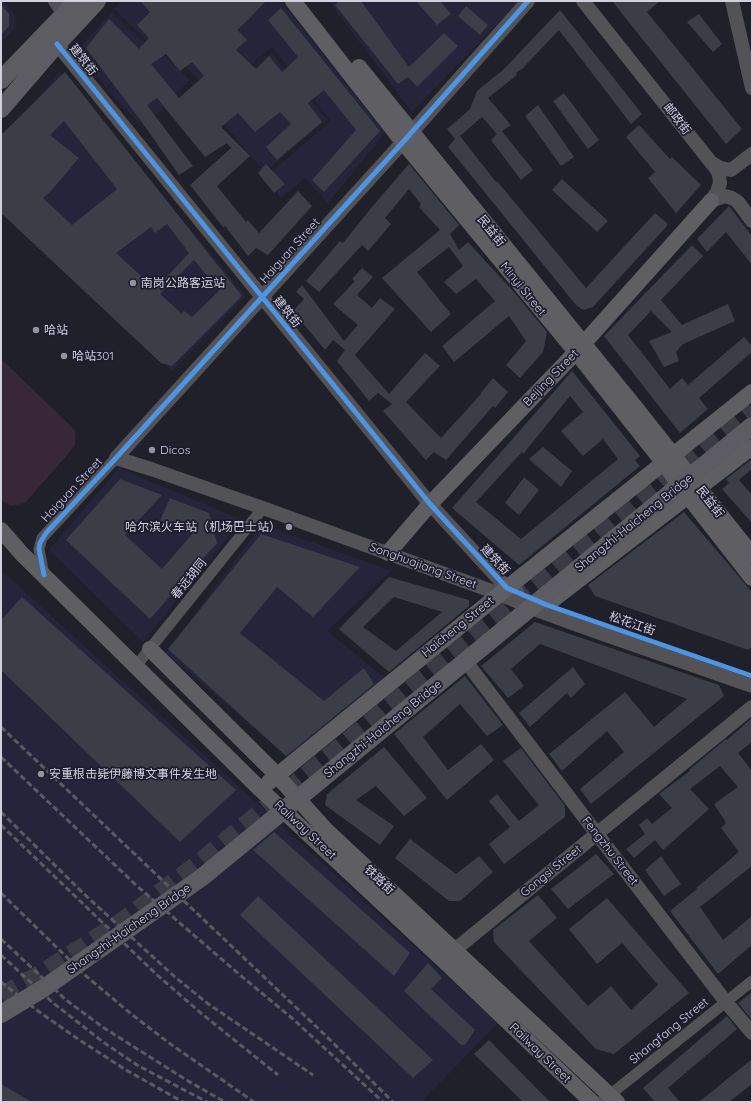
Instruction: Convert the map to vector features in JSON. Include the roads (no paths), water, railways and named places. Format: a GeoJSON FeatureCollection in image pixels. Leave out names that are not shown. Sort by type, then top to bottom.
{"type":"FeatureCollection","features":[{"type":"Feature","properties":{"kind":"main road"},"geometry":{"type":"LineString","coordinates":[[1,80],[60,7],[77,1]]}},
{"type":"Feature","properties":{"kind":"main road"},"geometry":{"type":"LineString","coordinates":[[1,109],[57,44],[97,1]]}},
{"type":"Feature","properties":{"kind":"main road","name":"Minyi Street"},"geometry":{"type":"LineString","coordinates":[[293,1],[407,138],[668,458],[752,578]]}},
{"type":"Feature","properties":{"kind":"main road"},"geometry":{"type":"LineString","coordinates":[[305,1],[407,138]]}},
{"type":"Feature","properties":{"kind":"main road","name":"Beijing Street"},"geometry":{"type":"LineString","coordinates":[[388,553],[430,504],[579,348],[711,201]]}},
{"type":"Feature","properties":{"kind":"main road","name":"Haicheng Street"},"geometry":{"type":"LineString","coordinates":[[260,789],[503,591],[752,392]]}},
{"type":"Feature","properties":{"kind":"main road","name":"Shangzhi-Haicheng Bridge"},"geometry":{"type":"LineString","coordinates":[[1,1014],[44,988],[201,878],[752,426]]}},
{"type":"Feature","properties":{"kind":"main road"},"geometry":{"type":"LineString","coordinates":[[290,816],[470,666],[752,447]]}},
{"type":"Feature","properties":{"kind":"main road","name":"民益街"},"geometry":{"type":"LineString","coordinates":[[693,492],[752,555]]}},
{"type":"Feature","properties":{"kind":"main road","name":"Railway Street"},"geometry":{"type":"LineString","coordinates":[[1,530],[22,554],[260,789],[448,955],[592,1102]]}},
{"type":"Feature","properties":{"kind":"main road","name":"铁路街"},"geometry":{"type":"LineString","coordinates":[[150,649],[277,775],[326,830],[448,955],[610,1100]]}},
{"type":"Feature","properties":{"kind":"street","name":"Haiguan Street"},"geometry":{"type":"LineString","coordinates":[[44,575],[39,549],[42,538],[407,138],[528,1]]}},
{"type":"Feature","properties":{"kind":"street","name":"邮政街"},"geometry":{"type":"LineString","coordinates":[[583,1],[717,170],[720,179],[718,188],[711,201]]}},
{"type":"Feature","properties":{"kind":"street"},"geometry":{"type":"LineString","coordinates":[[732,1],[752,88]]}},
{"type":"Feature","properties":{"kind":"street","name":"建筑街"},"geometry":{"type":"LineString","coordinates":[[57,44],[430,504],[503,591]]}},
{"type":"Feature","properties":{"kind":"street"},"geometry":{"type":"LineString","coordinates":[[712,163],[721,168],[731,170],[752,154]]}},
{"type":"Feature","properties":{"kind":"street"},"geometry":{"type":"LineString","coordinates":[[711,201],[725,196],[732,198],[738,202],[752,221]]}},
{"type":"Feature","properties":{"kind":"street","name":"Songhuajiang Street"},"geometry":{"type":"LineString","coordinates":[[116,458],[263,508],[388,553],[503,591],[543,608],[752,686]]}},
{"type":"Feature","properties":{"kind":"street","name":"春远胡同"},"geometry":{"type":"LineString","coordinates":[[136,666],[263,508]]}},
{"type":"Feature","properties":{"kind":"street","name":"松花江街"},"geometry":{"type":"LineString","coordinates":[[543,608],[752,676]]}},
{"type":"Feature","properties":{"kind":"street","name":"Fengzhu Street"},"geometry":{"type":"LineString","coordinates":[[470,666],[726,1002],[752,1033]]}},
{"type":"Feature","properties":{"kind":"street","name":"Gongsi Street"},"geometry":{"type":"LineString","coordinates":[[448,955],[752,707]]}},
{"type":"Feature","properties":{"kind":"street","name":"Shangfang Street"},"geometry":{"type":"LineString","coordinates":[[610,1100],[752,981]]}},
{"type":"Feature","properties":{"kind":"tunnel"},"geometry":{"type":"LineString","coordinates":[[1,996],[40,974],[121,922],[195,866],[752,408]]}},
{"type":"Feature","properties":{"kind":"railway"},"geometry":{"type":"LineString","coordinates":[[1,727],[324,1034],[393,1102]]}},
{"type":"Feature","properties":{"kind":"railway"},"geometry":{"type":"LineString","coordinates":[[1,757],[137,886],[293,1019],[383,1102]]}},
{"type":"Feature","properties":{"kind":"railway"},"geometry":{"type":"LineString","coordinates":[[1,812],[84,894],[175,977],[207,1003],[313,1075]]}},
{"type":"Feature","properties":{"kind":"railway"},"geometry":{"type":"LineString","coordinates":[[1,825],[156,974],[202,1014],[278,1075]]}},
{"type":"Feature","properties":{"kind":"railway"},"geometry":{"type":"LineString","coordinates":[[1,893],[86,976],[130,1013],[169,1043],[254,1102]]}},
{"type":"Feature","properties":{"kind":"railway"},"geometry":{"type":"LineString","coordinates":[[1,939],[66,1000],[104,1028],[188,1081],[225,1102]]}},
{"type":"Feature","properties":{"kind":"railway"},"geometry":{"type":"LineString","coordinates":[[1,955],[52,1002],[103,1042],[137,1065],[207,1102]]}},
{"type":"Feature","properties":{"kind":"railway"},"geometry":{"type":"LineString","coordinates":[[1,982],[38,1011],[78,1039],[126,1070],[183,1102]]}},
{"type":"Feature","properties":{"kind":"place","name":"南岗公路客运站"},"geometry":{"type":"Point","coordinates":[133,283]}},
{"type":"Feature","properties":{"kind":"place","name":"哈站"},"geometry":{"type":"Point","coordinates":[36,330]}},
{"type":"Feature","properties":{"kind":"place","name":"哈站301"},"geometry":{"type":"Point","coordinates":[64,356]}},
{"type":"Feature","properties":{"kind":"place","name":"Dicos"},"geometry":{"type":"Point","coordinates":[152,450]}},
{"type":"Feature","properties":{"kind":"place","name":"哈尔滨火车站（机场巴士站）"},"geometry":{"type":"Point","coordinates":[289,527]}},
{"type":"Feature","properties":{"kind":"place","name":"安重根击毙伊藤博文事件发生地"},"geometry":{"type":"Point","coordinates":[41,774]}}]}
